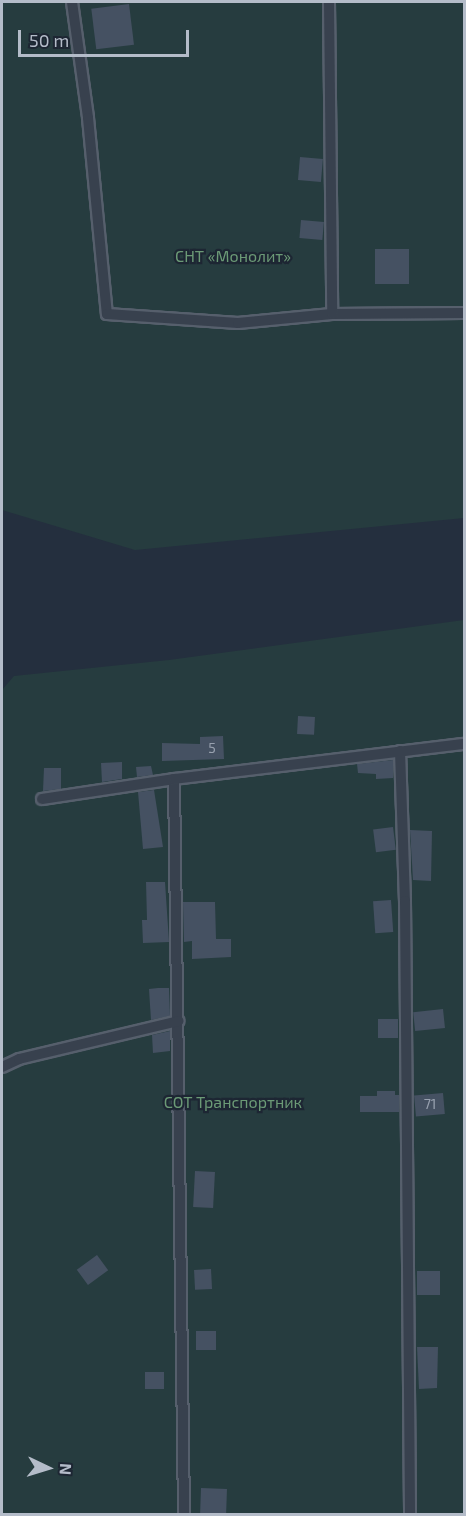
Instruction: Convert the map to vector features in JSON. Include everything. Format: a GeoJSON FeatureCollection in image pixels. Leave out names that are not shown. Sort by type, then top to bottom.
{"type":"FeatureCollection","features":[{"type":"Feature","properties":{"kind":"lane"},"geometry":{"type":"LineString","coordinates":[[72,2],[88,118],[106,314],[238,323],[332,314],[465,313]]}},
{"type":"Feature","properties":{"kind":"lane"},"geometry":{"type":"LineString","coordinates":[[329,2],[332,314]]}},
{"type":"Feature","properties":{"kind":"lane"},"geometry":{"type":"LineString","coordinates":[[42,800],[174,778],[465,744]]}},
{"type":"Feature","properties":{"kind":"lane"},"geometry":{"type":"LineString","coordinates":[[400,751],[405,901],[410,1515]]}},
{"type":"Feature","properties":{"kind":"lane"},"geometry":{"type":"LineString","coordinates":[[174,778],[184,1515]]}},
{"type":"Feature","properties":{"kind":"lane"},"geometry":{"type":"LineString","coordinates":[[2,1067],[19,1059],[179,1022]]}},
{"type":"Feature","properties":{"kind":"green space","name":"СНТ «Монолит»"},"geometry":{"type":"Polygon","coordinates":[[[2,2],[464,2],[464,518],[135,550],[2,510],[2,2]]]}},
{"type":"Feature","properties":{"kind":"green space","name":"СОТ Транспортник"},"geometry":{"type":"Polygon","coordinates":[[[464,620],[464,1514],[2,1514],[2,690],[14,676],[169,660],[464,620]]]}},
{"type":"Feature","properties":{"kind":"building"},"geometry":{"type":"Polygon","coordinates":[[[129,4],[134,45],[96,49],[91,9],[129,4]]]}},
{"type":"Feature","properties":{"kind":"building"},"geometry":{"type":"Polygon","coordinates":[[[300,157],[323,159],[321,182],[298,180],[300,157]]]}},
{"type":"Feature","properties":{"kind":"building"},"geometry":{"type":"Polygon","coordinates":[[[301,220],[324,222],[322,240],[299,238],[301,220]]]}},
{"type":"Feature","properties":{"kind":"building"},"geometry":{"type":"Polygon","coordinates":[[[375,249],[409,249],[409,284],[375,284],[375,249]]]}},
{"type":"Feature","properties":{"kind":"building"},"geometry":{"type":"Polygon","coordinates":[[[298,716],[315,717],[314,735],[297,734],[298,716]]]}},
{"type":"Feature","properties":{"kind":"building"},"geometry":{"type":"Polygon","coordinates":[[[223,736],[224,759],[162,761],[162,743],[200,744],[200,737],[223,736]]]}},
{"type":"Feature","properties":{"kind":"building"},"geometry":{"type":"Polygon","coordinates":[[[393,760],[393,778],[376,779],[376,774],[358,773],[357,764],[393,760]]]}},
{"type":"Feature","properties":{"kind":"building"},"geometry":{"type":"Polygon","coordinates":[[[122,762],[122,779],[102,782],[101,763],[122,762]]]}},
{"type":"Feature","properties":{"kind":"building"},"geometry":{"type":"Polygon","coordinates":[[[151,766],[153,775],[137,777],[136,767],[151,766]]]}},
{"type":"Feature","properties":{"kind":"building"},"geometry":{"type":"Polygon","coordinates":[[[44,768],[61,768],[61,789],[43,791],[44,768]]]}},
{"type":"Feature","properties":{"kind":"building"},"geometry":{"type":"Polygon","coordinates":[[[154,790],[163,847],[143,849],[138,792],[154,790]]]}},
{"type":"Feature","properties":{"kind":"building"},"geometry":{"type":"Polygon","coordinates":[[[393,827],[396,850],[376,852],[373,829],[393,827]]]}},
{"type":"Feature","properties":{"kind":"building"},"geometry":{"type":"Polygon","coordinates":[[[410,830],[432,831],[431,881],[413,880],[410,830]]]}},
{"type":"Feature","properties":{"kind":"building"},"geometry":{"type":"Polygon","coordinates":[[[146,882],[165,882],[169,942],[143,943],[142,920],[147,920],[146,882]]]}},
{"type":"Feature","properties":{"kind":"building"},"geometry":{"type":"Polygon","coordinates":[[[391,900],[393,932],[375,933],[373,901],[391,900]]]}},
{"type":"Feature","properties":{"kind":"building"},"geometry":{"type":"Polygon","coordinates":[[[183,902],[215,902],[216,939],[231,939],[231,957],[192,959],[192,941],[184,942],[183,902]]]}},
{"type":"Feature","properties":{"kind":"building"},"geometry":{"type":"Polygon","coordinates":[[[169,988],[170,1016],[151,1020],[149,989],[169,988]]]}},
{"type":"Feature","properties":{"kind":"building"},"geometry":{"type":"Polygon","coordinates":[[[443,1009],[445,1028],[415,1031],[413,1012],[443,1009]]]}},
{"type":"Feature","properties":{"kind":"building"},"geometry":{"type":"Polygon","coordinates":[[[378,1019],[398,1019],[398,1038],[378,1038],[378,1019]]]}},
{"type":"Feature","properties":{"kind":"building"},"geometry":{"type":"Polygon","coordinates":[[[170,1031],[170,1051],[153,1053],[152,1035],[170,1031]]]}},
{"type":"Feature","properties":{"kind":"building"},"geometry":{"type":"Polygon","coordinates":[[[377,1091],[395,1091],[395,1095],[399,1095],[399,1112],[360,1112],[360,1096],[377,1096],[377,1091]]]}},
{"type":"Feature","properties":{"kind":"building"},"geometry":{"type":"Polygon","coordinates":[[[443,1093],[445,1114],[416,1116],[414,1096],[443,1093]]]}},
{"type":"Feature","properties":{"kind":"building"},"geometry":{"type":"Polygon","coordinates":[[[195,1171],[215,1172],[213,1208],[193,1207],[195,1171]]]}},
{"type":"Feature","properties":{"kind":"building"},"geometry":{"type":"Polygon","coordinates":[[[97,1255],[108,1270],[88,1285],[77,1270],[97,1255]]]}},
{"type":"Feature","properties":{"kind":"building"},"geometry":{"type":"Polygon","coordinates":[[[211,1269],[212,1289],[195,1290],[194,1270],[211,1269]]]}},
{"type":"Feature","properties":{"kind":"building"},"geometry":{"type":"Polygon","coordinates":[[[417,1271],[440,1271],[440,1295],[417,1295],[417,1271]]]}},
{"type":"Feature","properties":{"kind":"building"},"geometry":{"type":"Polygon","coordinates":[[[196,1331],[216,1331],[216,1350],[196,1350],[196,1331]]]}},
{"type":"Feature","properties":{"kind":"building"},"geometry":{"type":"Polygon","coordinates":[[[417,1347],[438,1347],[437,1388],[419,1389],[417,1347]]]}},
{"type":"Feature","properties":{"kind":"building"},"geometry":{"type":"Polygon","coordinates":[[[145,1372],[164,1372],[164,1389],[145,1389],[145,1372]]]}},
{"type":"Feature","properties":{"kind":"building"},"geometry":{"type":"Polygon","coordinates":[[[201,1488],[227,1489],[226,1514],[200,1513],[201,1488]]]}}]}
